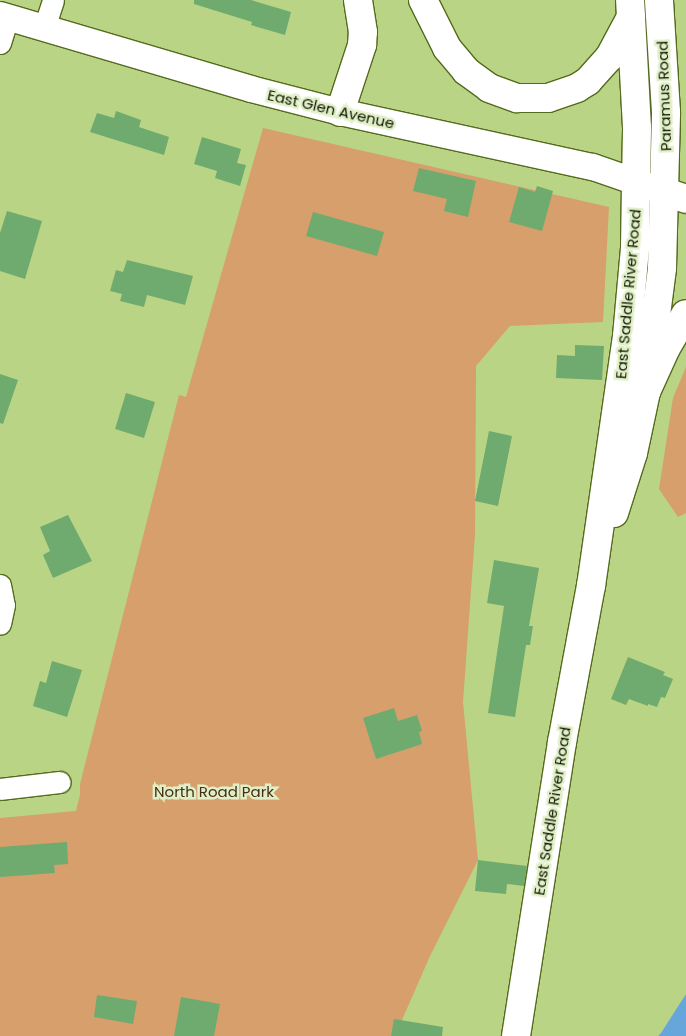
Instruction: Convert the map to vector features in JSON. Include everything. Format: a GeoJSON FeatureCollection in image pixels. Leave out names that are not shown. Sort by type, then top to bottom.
{"type":"FeatureCollection","features":[{"type":"Feature","properties":{"kind":"main road"},"geometry":{"type":"LineString","coordinates":[[340,112],[362,45],[363,32],[358,0]]}},
{"type":"Feature","properties":{"kind":"main road"},"geometry":{"type":"LineString","coordinates":[[423,0],[447,48],[477,81],[502,94],[533,99],[562,94],[588,81],[609,58],[631,8]]}},
{"type":"Feature","properties":{"kind":"main road","name":"Paramus Road"},"geometry":{"type":"LineString","coordinates":[[659,0],[666,112],[676,195]]}},
{"type":"Feature","properties":{"kind":"main road","name":"East Saddle River Road"},"geometry":{"type":"LineString","coordinates":[[516,1036],[562,742],[591,586],[627,336],[635,248],[637,128],[631,8]]}},
{"type":"Feature","properties":{"kind":"main road","name":"East Saddle River Road"},"geometry":{"type":"LineString","coordinates":[[591,586],[633,453],[646,392],[676,195]]}},
{"type":"Feature","properties":{"kind":"main road"},"geometry":{"type":"LineString","coordinates":[[646,392],[666,348],[686,314]]}},
{"type":"Feature","properties":{"kind":"street"},"geometry":{"type":"LineString","coordinates":[[44,28],[53,0]]}},
{"type":"Feature","properties":{"kind":"street"},"geometry":{"type":"LineString","coordinates":[[0,43],[4,16]]}},
{"type":"Feature","properties":{"kind":"street","name":"East Glen Avenue"},"geometry":{"type":"LineString","coordinates":[[4,16],[207,77],[340,112],[593,167],[676,195]]}},
{"type":"Feature","properties":{"kind":"street"},"geometry":{"type":"LineString","coordinates":[[0,584],[4,605],[0,624]]}},
{"type":"Feature","properties":{"kind":"street"},"geometry":{"type":"LineString","coordinates":[[0,789],[60,782]]}},
{"type":"Feature","properties":{"kind":"green space","name":"North Road Park"},"geometry":{"type":"Polygon","coordinates":[[[263,128],[609,207],[603,322],[510,326],[476,366],[475,534],[463,702],[478,860],[430,956],[395,1036],[0,1036],[0,818],[76,811],[80,795],[80,784],[179,395],[186,397],[263,128]]]}},
{"type":"Feature","properties":{"kind":"green space"},"geometry":{"type":"Polygon","coordinates":[[[686,367],[686,513],[678,517],[659,489],[673,398],[686,367]]]}},
{"type":"Feature","properties":{"kind":"water"},"geometry":{"type":"Polygon","coordinates":[[[686,994],[686,1036],[658,1036],[661,1033],[686,994]]]}},
{"type":"Feature","properties":{"kind":"building"},"geometry":{"type":"Polygon","coordinates":[[[194,0],[251,0],[291,12],[285,35],[251,25],[252,22],[194,4],[194,0]]]}},
{"type":"Feature","properties":{"kind":"building"},"geometry":{"type":"Polygon","coordinates":[[[116,111],[141,120],[139,127],[169,137],[164,155],[90,132],[97,113],[114,118],[116,111]]]}},
{"type":"Feature","properties":{"kind":"building"},"geometry":{"type":"Polygon","coordinates":[[[202,137],[241,149],[237,163],[246,165],[240,186],[215,178],[217,171],[194,164],[202,137]]]}},
{"type":"Feature","properties":{"kind":"building"},"geometry":{"type":"Polygon","coordinates":[[[419,168],[476,181],[468,217],[444,211],[447,199],[413,191],[419,168]]]}},
{"type":"Feature","properties":{"kind":"building"},"geometry":{"type":"Polygon","coordinates":[[[537,186],[553,191],[542,231],[509,222],[519,187],[535,192],[537,186]]]}},
{"type":"Feature","properties":{"kind":"building"},"geometry":{"type":"Polygon","coordinates":[[[7,211],[42,221],[25,279],[0,271],[0,233],[7,211]]]}},
{"type":"Feature","properties":{"kind":"building"},"geometry":{"type":"Polygon","coordinates":[[[313,212],[384,232],[377,256],[306,236],[313,212]]]}},
{"type":"Feature","properties":{"kind":"building"},"geometry":{"type":"Polygon","coordinates":[[[127,260],[193,276],[185,305],[147,295],[144,307],[120,301],[122,294],[110,291],[116,270],[123,272],[127,260]]]}},
{"type":"Feature","properties":{"kind":"building"},"geometry":{"type":"Polygon","coordinates":[[[575,345],[604,346],[602,380],[556,378],[557,355],[575,356],[575,345]]]}},
{"type":"Feature","properties":{"kind":"building"},"geometry":{"type":"Polygon","coordinates":[[[0,374],[18,380],[3,424],[0,423],[0,374]]]}},
{"type":"Feature","properties":{"kind":"building"},"geometry":{"type":"Polygon","coordinates":[[[126,393],[155,402],[144,438],[115,429],[126,393]]]}},
{"type":"Feature","properties":{"kind":"building"},"geometry":{"type":"Polygon","coordinates":[[[489,431],[512,436],[498,506],[475,501],[489,431]]]}},
{"type":"Feature","properties":{"kind":"building"},"geometry":{"type":"Polygon","coordinates":[[[68,515],[92,561],[53,578],[43,555],[50,551],[40,527],[68,515]]]}},
{"type":"Feature","properties":{"kind":"building"},"geometry":{"type":"Polygon","coordinates":[[[494,560],[539,568],[529,626],[533,626],[530,645],[526,645],[515,717],[488,713],[504,606],[487,603],[494,560]]]}},
{"type":"Feature","properties":{"kind":"building"},"geometry":{"type":"Polygon","coordinates":[[[628,657],[665,672],[663,675],[673,679],[665,698],[661,697],[657,707],[648,704],[648,706],[629,699],[626,705],[611,699],[628,657]]]}},
{"type":"Feature","properties":{"kind":"building"},"geometry":{"type":"Polygon","coordinates":[[[52,661],[82,670],[67,717],[33,706],[40,681],[46,683],[52,661]]]}},
{"type":"Feature","properties":{"kind":"building"},"geometry":{"type":"Polygon","coordinates":[[[394,708],[398,721],[417,715],[422,731],[419,732],[422,744],[376,759],[363,718],[394,708]]]}},
{"type":"Feature","properties":{"kind":"building"},"geometry":{"type":"Polygon","coordinates":[[[67,842],[68,864],[54,865],[55,873],[0,877],[0,847],[67,842]]]}},
{"type":"Feature","properties":{"kind":"building"},"geometry":{"type":"Polygon","coordinates":[[[478,860],[527,866],[524,886],[507,884],[506,894],[475,891],[478,860]]]}},
{"type":"Feature","properties":{"kind":"building"},"geometry":{"type":"Polygon","coordinates":[[[97,995],[137,1001],[133,1024],[94,1017],[97,995]]]}},
{"type":"Feature","properties":{"kind":"building"},"geometry":{"type":"Polygon","coordinates":[[[181,997],[220,1004],[214,1036],[174,1036],[181,997]]]}},
{"type":"Feature","properties":{"kind":"building"},"geometry":{"type":"Polygon","coordinates":[[[394,1019],[443,1027],[442,1036],[391,1036],[394,1019]]]}}]}
